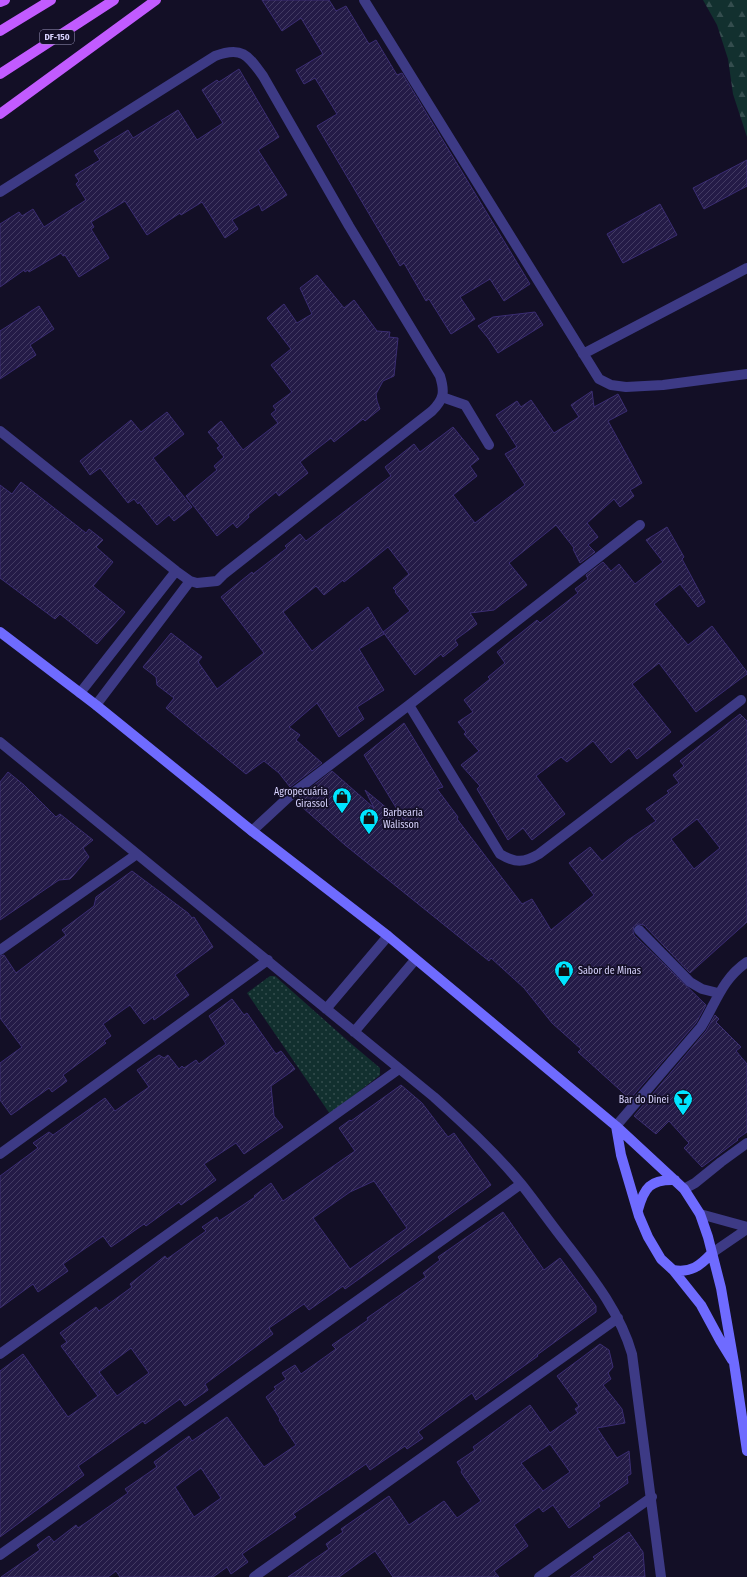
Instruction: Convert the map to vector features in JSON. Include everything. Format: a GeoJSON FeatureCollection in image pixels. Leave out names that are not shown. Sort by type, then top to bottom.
{"type":"FeatureCollection","features":[{"type":"Feature","properties":{"kind":"main road"},"geometry":{"type":"LineString","coordinates":[[0,2],[5,0]]}},
{"type":"Feature","properties":{"kind":"main road"},"geometry":{"type":"LineString","coordinates":[[0,31],[51,0]]}},
{"type":"Feature","properties":{"kind":"main road","name":"DF-150"},"geometry":{"type":"LineString","coordinates":[[0,74],[114,0]]}},
{"type":"Feature","properties":{"kind":"main road"},"geometry":{"type":"LineString","coordinates":[[0,114],[156,0]]}},
{"type":"Feature","properties":{"kind":"main road"},"geometry":{"type":"LineString","coordinates":[[0,632],[96,705],[252,831],[388,936],[616,1126],[684,1189],[700,1214],[708,1237],[721,1288],[747,1451]]}},
{"type":"Feature","properties":{"kind":"main road"},"geometry":{"type":"LineString","coordinates":[[616,1126],[621,1155],[648,1237],[661,1259],[673,1270],[701,1305],[734,1363]]}},
{"type":"Feature","properties":{"kind":"main road"},"geometry":{"type":"LineString","coordinates":[[638,1210],[642,1196],[649,1186],[663,1180],[674,1180]]}},
{"type":"Feature","properties":{"kind":"main road"},"geometry":{"type":"LineString","coordinates":[[673,1270],[682,1271],[696,1267],[702,1264],[712,1253]]}},
{"type":"Feature","properties":{"kind":"street"},"geometry":{"type":"LineString","coordinates":[[364,0],[599,379],[610,385],[626,387],[651,386],[747,374]]}},
{"type":"Feature","properties":{"kind":"street"},"geometry":{"type":"LineString","coordinates":[[0,192],[215,56],[227,51],[235,51],[246,54],[263,76],[349,226],[440,376],[444,387],[442,397],[432,410],[224,574],[217,582],[197,583],[190,581],[0,431]]}},
{"type":"Feature","properties":{"kind":"street"},"geometry":{"type":"LineString","coordinates":[[583,354],[747,268]]}},
{"type":"Feature","properties":{"kind":"street"},"geometry":{"type":"LineString","coordinates":[[442,397],[465,405],[489,445]]}},
{"type":"Feature","properties":{"kind":"street"},"geometry":{"type":"LineString","coordinates":[[252,831],[293,793],[409,706],[640,525]]}},
{"type":"Feature","properties":{"kind":"street"},"geometry":{"type":"LineString","coordinates":[[80,693],[176,571]]}},
{"type":"Feature","properties":{"kind":"street"},"geometry":{"type":"LineString","coordinates":[[96,705],[190,581]]}},
{"type":"Feature","properties":{"kind":"street"},"geometry":{"type":"LineString","coordinates":[[409,706],[500,854],[510,860],[520,861],[530,859],[539,854],[741,700]]}},
{"type":"Feature","properties":{"kind":"street"},"geometry":{"type":"LineString","coordinates":[[1,744],[400,1069],[472,1131],[521,1184],[583,1264],[618,1318],[627,1336],[632,1354],[652,1496],[661,1577]]}},
{"type":"Feature","properties":{"kind":"street"},"geometry":{"type":"LineString","coordinates":[[0,950],[137,854]]}},
{"type":"Feature","properties":{"kind":"street"},"geometry":{"type":"LineString","coordinates":[[639,930],[690,982],[702,989],[718,993]]}},
{"type":"Feature","properties":{"kind":"street"},"geometry":{"type":"LineString","coordinates":[[326,1009],[388,936]]}},
{"type":"Feature","properties":{"kind":"street"},"geometry":{"type":"LineString","coordinates":[[0,1154],[268,960]]}},
{"type":"Feature","properties":{"kind":"street"},"geometry":{"type":"LineString","coordinates":[[354,1032],[415,960]]}},
{"type":"Feature","properties":{"kind":"street"},"geometry":{"type":"LineString","coordinates":[[616,1126],[701,1027],[712,1010],[718,993],[727,979],[747,962]]}},
{"type":"Feature","properties":{"kind":"street"},"geometry":{"type":"LineString","coordinates":[[0,1354],[400,1069]]}},
{"type":"Feature","properties":{"kind":"street"},"geometry":{"type":"LineString","coordinates":[[684,1189],[695,1183],[747,1143]]}},
{"type":"Feature","properties":{"kind":"street"},"geometry":{"type":"LineString","coordinates":[[0,1555],[521,1184]]}},
{"type":"Feature","properties":{"kind":"street"},"geometry":{"type":"LineString","coordinates":[[700,1214],[747,1228]]}},
{"type":"Feature","properties":{"kind":"street"},"geometry":{"type":"LineString","coordinates":[[712,1253],[747,1228]]}},
{"type":"Feature","properties":{"kind":"street"},"geometry":{"type":"LineString","coordinates":[[254,1577],[618,1318]]}},
{"type":"Feature","properties":{"kind":"street"},"geometry":{"type":"LineString","coordinates":[[539,1577],[652,1496]]}},
{"type":"Feature","properties":{"kind":"green space"},"geometry":{"type":"Polygon","coordinates":[[[703,0],[747,0],[747,137],[733,94],[728,59],[717,25],[703,0]]]}},
{"type":"Feature","properties":{"kind":"green space"},"geometry":{"type":"Polygon","coordinates":[[[270,976],[275,976],[380,1068],[380,1075],[330,1114],[247,993],[270,976]]]}},
{"type":"Feature","properties":{"kind":"building"},"geometry":{"type":"Polygon","coordinates":[[[262,0],[329,0],[336,11],[346,6],[369,44],[376,40],[397,75],[402,73],[530,284],[504,301],[490,279],[460,297],[475,319],[451,334],[429,299],[426,301],[404,263],[400,266],[317,126],[337,114],[315,78],[304,84],[296,70],[323,54],[301,18],[282,31],[262,0]]]}},
{"type":"Feature","properties":{"kind":"building"},"geometry":{"type":"Polygon","coordinates":[[[239,69],[279,137],[258,150],[287,195],[262,211],[259,204],[232,220],[238,229],[225,238],[202,202],[181,215],[180,213],[147,235],[125,201],[91,222],[94,227],[91,229],[109,258],[79,277],[65,255],[63,256],[61,253],[29,272],[28,270],[25,272],[24,270],[0,287],[0,224],[19,212],[22,216],[33,209],[44,227],[86,200],[76,184],[79,181],[75,175],[100,160],[94,151],[128,130],[133,138],[178,110],[197,140],[223,123],[202,90],[217,80],[219,82],[239,69]]]}},
{"type":"Feature","properties":{"kind":"building"},"geometry":{"type":"Polygon","coordinates":[[[747,160],[747,186],[704,209],[693,188],[747,160]]]}},
{"type":"Feature","properties":{"kind":"building"},"geometry":{"type":"Polygon","coordinates":[[[660,204],[677,235],[623,263],[607,234],[660,204]]]}},
{"type":"Feature","properties":{"kind":"building"},"geometry":{"type":"Polygon","coordinates":[[[317,275],[344,308],[354,300],[377,331],[390,332],[389,337],[398,338],[394,376],[383,381],[376,394],[380,409],[365,421],[363,419],[334,442],[331,438],[300,462],[308,473],[279,496],[276,492],[248,515],[249,517],[237,528],[233,523],[217,536],[186,496],[217,470],[214,466],[224,457],[217,448],[220,446],[208,432],[221,421],[243,450],[278,423],[271,414],[276,410],[273,406],[292,392],[271,365],[291,349],[267,318],[284,304],[297,323],[312,314],[300,288],[317,275]]]}},
{"type":"Feature","properties":{"kind":"building"},"geometry":{"type":"Polygon","coordinates":[[[39,306],[54,329],[30,345],[36,355],[0,379],[0,331],[39,306]]]}},
{"type":"Feature","properties":{"kind":"building"},"geometry":{"type":"Polygon","coordinates":[[[535,312],[543,325],[498,353],[478,326],[493,317],[535,312]]]}},
{"type":"Feature","properties":{"kind":"building"},"geometry":{"type":"Polygon","coordinates":[[[592,391],[594,407],[618,394],[627,411],[608,421],[642,483],[630,490],[634,496],[620,507],[614,499],[587,523],[598,537],[588,545],[595,552],[580,563],[573,549],[574,548],[556,525],[509,563],[527,585],[494,610],[470,613],[477,624],[455,640],[458,645],[443,657],[441,654],[415,675],[383,632],[384,634],[359,649],[384,690],[357,707],[364,719],[339,737],[317,703],[289,727],[300,735],[296,740],[322,763],[290,787],[279,773],[264,761],[246,774],[166,708],[174,698],[157,685],[156,677],[143,667],[171,633],[202,657],[198,662],[217,689],[264,653],[221,597],[252,572],[253,574],[287,548],[285,546],[300,534],[306,541],[391,476],[385,467],[414,444],[420,452],[453,427],[479,459],[470,466],[477,476],[453,495],[475,523],[525,485],[505,454],[517,447],[496,415],[517,401],[521,407],[531,400],[554,433],[579,417],[571,405],[592,391]],[[388,547],[344,582],[343,580],[324,595],[316,586],[283,612],[312,651],[368,607],[383,632],[410,611],[393,588],[409,574],[388,547]]]}},
{"type":"Feature","properties":{"kind":"building"},"geometry":{"type":"Polygon","coordinates":[[[167,412],[184,434],[153,458],[192,507],[174,521],[169,515],[157,525],[139,502],[138,504],[134,499],[128,503],[100,468],[90,475],[80,461],[131,420],[141,432],[167,412]]]}},
{"type":"Feature","properties":{"kind":"building"},"geometry":{"type":"Polygon","coordinates":[[[21,482],[86,533],[89,529],[103,540],[96,547],[113,562],[93,586],[125,612],[97,644],[60,614],[55,619],[0,578],[0,485],[12,494],[21,482]]]}},
{"type":"Feature","properties":{"kind":"building"},"geometry":{"type":"Polygon","coordinates":[[[667,527],[684,557],[682,559],[705,602],[698,607],[680,584],[654,604],[688,645],[712,626],[747,674],[696,712],[659,663],[632,684],[671,732],[637,759],[629,748],[611,763],[593,741],[567,762],[561,757],[536,776],[565,814],[532,840],[523,828],[508,840],[477,789],[480,786],[461,765],[479,751],[464,734],[466,732],[458,722],[473,712],[464,700],[490,679],[488,677],[505,663],[497,652],[537,620],[540,623],[578,593],[575,589],[588,579],[586,575],[603,562],[611,571],[619,564],[635,584],[663,562],[646,540],[667,527]]]}},
{"type":"Feature","properties":{"kind":"building"},"geometry":{"type":"Polygon","coordinates":[[[740,714],[747,721],[747,922],[690,973],[644,925],[638,924],[634,926],[634,935],[706,1005],[696,1023],[630,1099],[578,1052],[581,1049],[552,1023],[524,988],[491,958],[489,961],[345,845],[302,807],[305,804],[299,797],[332,771],[374,808],[365,790],[406,824],[364,755],[404,723],[443,787],[437,789],[458,817],[457,819],[522,904],[532,899],[551,930],[594,895],[569,863],[590,847],[602,861],[628,840],[656,821],[646,809],[669,793],[667,791],[679,783],[673,775],[684,766],[680,761],[740,714]],[[697,819],[671,839],[694,869],[720,848],[697,819]]]}},
{"type":"Feature","properties":{"kind":"building"},"geometry":{"type":"Polygon","coordinates":[[[8,772],[24,785],[56,817],[60,814],[93,840],[83,848],[89,857],[70,879],[59,880],[0,920],[0,782],[8,772]]]}},
{"type":"Feature","properties":{"kind":"building"},"geometry":{"type":"Polygon","coordinates":[[[132,871],[188,913],[192,918],[194,917],[213,947],[175,975],[189,995],[154,1020],[153,1017],[144,1024],[130,1005],[103,1024],[111,1036],[104,1041],[106,1043],[63,1075],[67,1081],[52,1092],[49,1088],[11,1115],[0,1100],[0,1063],[22,1047],[0,1018],[0,956],[4,955],[16,973],[66,935],[62,930],[94,906],[96,897],[132,871]]]}},
{"type":"Feature","properties":{"kind":"building"},"geometry":{"type":"Polygon","coordinates":[[[232,999],[244,1015],[247,1013],[276,1054],[281,1051],[295,1069],[271,1086],[274,1116],[283,1127],[244,1154],[236,1143],[204,1164],[216,1180],[181,1205],[179,1202],[146,1226],[144,1224],[111,1247],[103,1236],[63,1264],[68,1271],[38,1292],[33,1284],[0,1308],[0,1176],[38,1148],[33,1143],[49,1132],[53,1135],[105,1098],[115,1111],[149,1087],[137,1070],[159,1055],[164,1058],[168,1055],[179,1069],[182,1066],[184,1068],[196,1060],[199,1064],[226,1044],[209,1016],[232,999]]]}},
{"type":"Feature","properties":{"kind":"building"},"geometry":{"type":"Polygon","coordinates":[[[715,1015],[719,1019],[716,1022],[741,1047],[736,1051],[747,1064],[747,1132],[702,1167],[684,1148],[689,1143],[669,1121],[656,1134],[634,1116],[706,1031],[715,1015]]]}},
{"type":"Feature","properties":{"kind":"building"},"geometry":{"type":"Polygon","coordinates":[[[401,1085],[422,1103],[448,1137],[454,1133],[491,1185],[345,1289],[343,1286],[309,1310],[304,1304],[269,1328],[273,1334],[205,1384],[208,1390],[185,1406],[180,1399],[145,1424],[143,1421],[78,1466],[84,1475],[0,1537],[0,1371],[23,1354],[68,1417],[98,1396],[61,1346],[67,1342],[60,1333],[96,1307],[99,1311],[132,1287],[130,1284],[165,1256],[167,1259],[206,1231],[202,1227],[217,1217],[219,1221],[255,1197],[254,1196],[271,1183],[283,1201],[355,1151],[339,1128],[350,1120],[351,1121],[401,1085]],[[374,1181],[350,1192],[313,1218],[350,1269],[407,1228],[374,1181]],[[131,1348],[99,1372],[117,1396],[149,1373],[131,1348]]]}},
{"type":"Feature","properties":{"kind":"building"},"geometry":{"type":"Polygon","coordinates":[[[503,1212],[544,1270],[560,1258],[596,1306],[596,1312],[476,1400],[472,1393],[418,1432],[423,1438],[407,1449],[405,1446],[370,1470],[366,1464],[293,1514],[296,1517],[242,1554],[248,1562],[231,1574],[227,1567],[213,1577],[120,1577],[116,1571],[108,1577],[1,1577],[40,1550],[37,1545],[49,1536],[54,1542],[76,1525],[78,1528],[128,1493],[125,1489],[157,1467],[154,1462],[189,1436],[192,1441],[227,1417],[264,1467],[296,1445],[266,1397],[276,1389],[274,1387],[286,1379],[282,1373],[295,1365],[301,1374],[336,1349],[332,1345],[368,1320],[367,1318],[426,1277],[423,1273],[440,1260],[438,1257],[503,1212]],[[201,1468],[175,1487],[194,1517],[221,1498],[201,1468]]]}},
{"type":"Feature","properties":{"kind":"building"},"geometry":{"type":"Polygon","coordinates":[[[600,1344],[609,1350],[613,1367],[608,1373],[611,1379],[603,1385],[622,1409],[625,1423],[597,1428],[617,1458],[629,1451],[631,1474],[627,1476],[628,1483],[598,1503],[600,1506],[569,1528],[553,1505],[543,1512],[539,1507],[514,1525],[528,1546],[494,1571],[499,1577],[393,1577],[375,1551],[339,1577],[288,1577],[329,1549],[326,1544],[343,1532],[341,1529],[389,1496],[409,1525],[444,1501],[457,1518],[481,1501],[461,1472],[462,1470],[457,1462],[475,1450],[473,1447],[530,1405],[550,1433],[578,1413],[575,1409],[579,1406],[557,1376],[600,1344]],[[550,1444],[521,1463],[543,1491],[570,1472],[550,1444]]]}},
{"type":"Feature","properties":{"kind":"building"},"geometry":{"type":"Polygon","coordinates":[[[629,1532],[643,1552],[645,1577],[570,1577],[595,1559],[593,1557],[629,1532]]]}},
{"type":"Feature","properties":{"kind":"place","name":"Agropecuária Girassol"},"geometry":{"type":"Point","coordinates":[342,814]}},
{"type":"Feature","properties":{"kind":"place","name":"Barbearia Walisson"},"geometry":{"type":"Point","coordinates":[369,835]}},
{"type":"Feature","properties":{"kind":"place","name":"Sabor de Minas"},"geometry":{"type":"Point","coordinates":[564,987]}},
{"type":"Feature","properties":{"kind":"place","name":"Bar do Dinei"},"geometry":{"type":"Point","coordinates":[683,1116]}}]}
